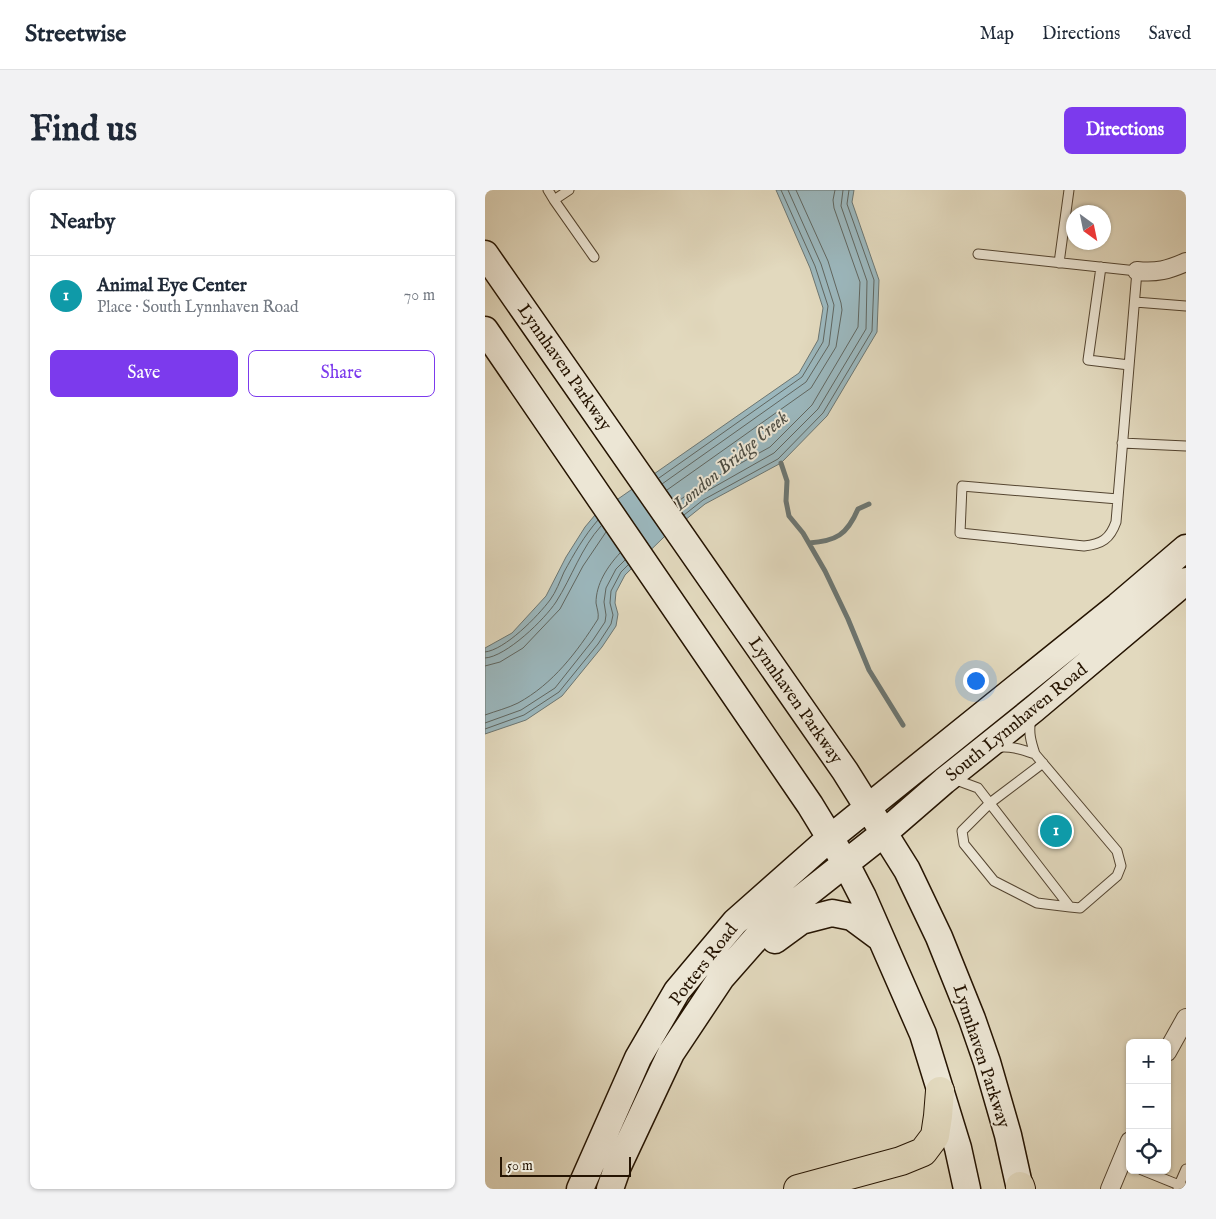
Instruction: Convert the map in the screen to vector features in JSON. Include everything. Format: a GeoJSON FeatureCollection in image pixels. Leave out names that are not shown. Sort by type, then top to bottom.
{"type":"FeatureCollection","features":[{"type":"Feature","properties":{"kind":"highway"},"geometry":{"type":"LineString","coordinates":[[798,1189],[901,1161],[923,1152],[935,1136],[939,1116],[940,1091]]}},
{"type":"Feature","properties":{"kind":"main road","name":"Lynnhaven Parkway"},"geometry":{"type":"LineString","coordinates":[[485,254],[845,771],[907,870],[962,991],[987,1062],[1021,1188]]}},
{"type":"Feature","properties":{"kind":"main road"},"geometry":{"type":"LineString","coordinates":[[485,330],[810,805],[846,864],[923,1034],[958,1148],[967,1189]]}},
{"type":"Feature","properties":{"kind":"main road","name":"South Lynnhaven Road"},"geometry":{"type":"LineString","coordinates":[[868,808],[1118,606],[1186,548]]}},
{"type":"Feature","properties":{"kind":"main road","name":"South Lynnhaven Road"},"geometry":{"type":"LineString","coordinates":[[846,864],[943,781],[1034,709],[1186,581]]}},
{"type":"Feature","properties":{"kind":"main road","name":"Potters Road"},"geometry":{"type":"LineString","coordinates":[[581,1189],[638,1058],[677,991],[735,922],[830,838],[868,808]]}},
{"type":"Feature","properties":{"kind":"main road","name":"Potters Road"},"geometry":{"type":"LineString","coordinates":[[610,1189],[618,1166],[671,1053],[721,978],[758,936],[819,884],[846,864]]}},
{"type":"Feature","properties":{"kind":"main road"},"geometry":{"type":"LineString","coordinates":[[721,978],[801,921],[832,913],[852,917],[881,939]]}},
{"type":"Feature","properties":{"kind":"street"},"geometry":{"type":"LineString","coordinates":[[1137,271],[1167,270],[1186,262]]}},
{"type":"Feature","properties":{"kind":"street"},"geometry":{"type":"LineString","coordinates":[[1171,1045],[1186,1018]]}},
{"type":"Feature","properties":{"kind":"street"},"geometry":{"type":"LineString","coordinates":[[1110,1189],[1125,1164]]}},
{"type":"Feature","properties":{"kind":"lane"},"geometry":{"type":"LineString","coordinates":[[548,190],[594,257]]}},
{"type":"Feature","properties":{"kind":"lane"},"geometry":{"type":"LineString","coordinates":[[554,200],[569,190]]}},
{"type":"Feature","properties":{"kind":"lane"},"geometry":{"type":"LineString","coordinates":[[1059,263],[1069,190]]}},
{"type":"Feature","properties":{"kind":"lane"},"geometry":{"type":"LineString","coordinates":[[978,254],[1137,271],[1135,302],[1129,365],[1123,443],[1116,522],[1113,530],[1097,544],[1084,546],[960,532],[962,486],[1118,499]]}},
{"type":"Feature","properties":{"kind":"lane"},"geometry":{"type":"LineString","coordinates":[[1101,267],[1087,360],[1129,365]]}},
{"type":"Feature","properties":{"kind":"lane"},"geometry":{"type":"LineString","coordinates":[[1135,302],[1186,306]]}},
{"type":"Feature","properties":{"kind":"lane"},"geometry":{"type":"LineString","coordinates":[[1123,443],[1186,446]]}},
{"type":"Feature","properties":{"kind":"lane"},"geometry":{"type":"LineString","coordinates":[[1034,709],[1029,727],[1035,754],[1043,763],[1117,851],[1121,866],[1117,876],[1080,908],[1037,903],[994,881],[964,844],[962,831],[990,803],[1043,763]]}},
{"type":"Feature","properties":{"kind":"lane"},"geometry":{"type":"LineString","coordinates":[[979,752],[1001,747],[1035,754]]}},
{"type":"Feature","properties":{"kind":"lane"},"geometry":{"type":"LineString","coordinates":[[943,781],[959,781],[978,788],[1069,907]]}},
{"type":"Feature","properties":{"kind":"lane"},"geometry":{"type":"LineString","coordinates":[[1151,1174],[1181,1187],[1186,1169]]}},
{"type":"Feature","properties":{"kind":"water","name":"London Bridge Creek"},"geometry":{"type":"Polygon","coordinates":[[[776,190],[854,190],[852,202],[879,280],[877,332],[827,416],[781,463],[705,504],[664,537],[625,575],[616,592],[615,603],[618,614],[616,626],[602,647],[562,696],[526,720],[485,734],[485,648],[512,633],[546,596],[566,557],[595,515],[799,373],[818,340],[823,308],[810,268],[776,190]]]}},
{"type":"Feature","properties":{"kind":"waterway"},"geometry":{"type":"LineString","coordinates":[[781,463],[787,481],[786,501],[789,516],[803,533],[825,571],[848,619],[869,670],[903,725]]}},
{"type":"Feature","properties":{"kind":"waterway"},"geometry":{"type":"LineString","coordinates":[[809,543],[827,541],[839,535],[845,531],[858,509],[869,504]]}},
{"type":"Feature","properties":{"kind":"place","name":"Animal Eye Center"},"geometry":{"type":"Point","coordinates":[1056,831]}}]}
